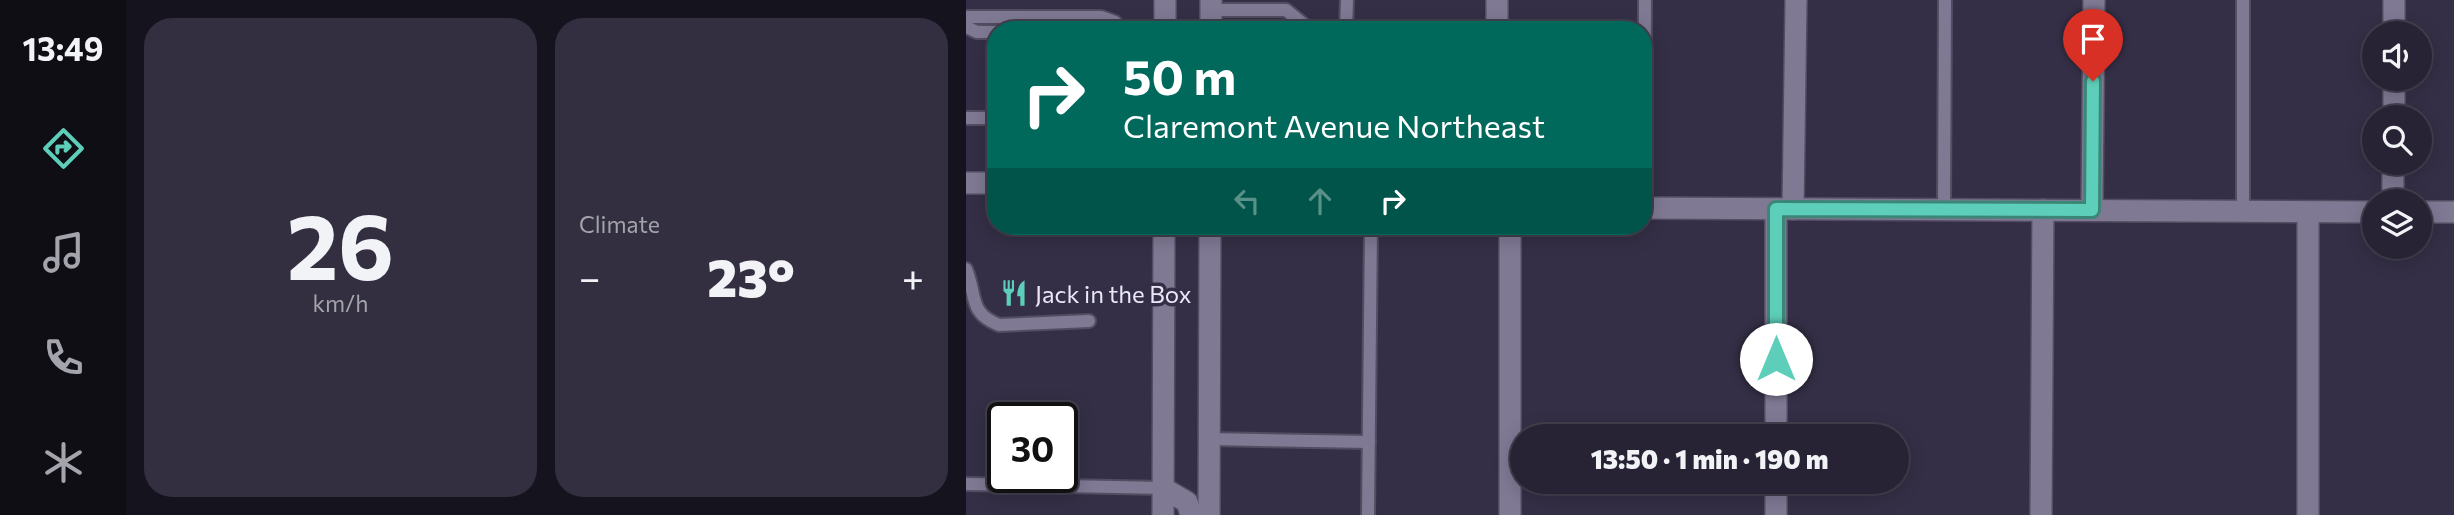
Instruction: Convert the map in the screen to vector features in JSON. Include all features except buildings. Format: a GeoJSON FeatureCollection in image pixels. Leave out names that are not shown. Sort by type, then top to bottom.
{"type":"FeatureCollection","features":[{"type":"Feature","properties":{"kind":"street"},"geometry":{"type":"LineString","coordinates":[[1165,0],[1165,21]]}},
{"type":"Feature","properties":{"kind":"street"},"geometry":{"type":"LineString","coordinates":[[1497,0],[1497,21]]}},
{"type":"Feature","properties":{"kind":"street"},"geometry":{"type":"LineString","coordinates":[[1776,424],[1796,0]]}},
{"type":"Feature","properties":{"kind":"street"},"geometry":{"type":"LineString","coordinates":[[2092,210],[2094,0]]}},
{"type":"Feature","properties":{"kind":"street"},"geometry":{"type":"LineString","coordinates":[[2394,0],[2394,21]]}},
{"type":"Feature","properties":{"kind":"street"},"geometry":{"type":"LineString","coordinates":[[966,183],[987,183]]}},
{"type":"Feature","properties":{"kind":"street"},"geometry":{"type":"LineString","coordinates":[[1652,208],[2362,212]]}},
{"type":"Feature","properties":{"kind":"street"},"geometry":{"type":"LineString","coordinates":[[2041,515],[2043,210]]}},
{"type":"Feature","properties":{"kind":"street"},"geometry":{"type":"LineString","coordinates":[[2308,212],[2308,515]]}},
{"type":"Feature","properties":{"kind":"street"},"geometry":{"type":"LineString","coordinates":[[2432,212],[2454,212]]}},
{"type":"Feature","properties":{"kind":"street"},"geometry":{"type":"LineString","coordinates":[[1163,515],[1164,235]]}},
{"type":"Feature","properties":{"kind":"street"},"geometry":{"type":"LineString","coordinates":[[1209,515],[1210,235]]}},
{"type":"Feature","properties":{"kind":"street"},"geometry":{"type":"LineString","coordinates":[[1510,235],[1510,515]]}},
{"type":"Feature","properties":{"kind":"street"},"geometry":{"type":"LineString","coordinates":[[1163,488],[1187,502],[1192,515]]}},
{"type":"Feature","properties":{"kind":"street"},"geometry":{"type":"LineString","coordinates":[[1776,494],[1776,515]]}},
{"type":"Feature","properties":{"kind":"lane"},"geometry":{"type":"LineString","coordinates":[[1346,0],[1346,21]]}},
{"type":"Feature","properties":{"kind":"lane"},"geometry":{"type":"LineString","coordinates":[[1644,0],[1644,21]]}},
{"type":"Feature","properties":{"kind":"lane"},"geometry":{"type":"LineString","coordinates":[[1944,209],[1945,0]]}},
{"type":"Feature","properties":{"kind":"lane"},"geometry":{"type":"LineString","coordinates":[[2243,0],[2243,211]]}},
{"type":"Feature","properties":{"kind":"lane"},"geometry":{"type":"LineString","coordinates":[[1211,13],[1286,9],[1300,21]]}},
{"type":"Feature","properties":{"kind":"lane"},"geometry":{"type":"LineString","coordinates":[[966,17],[1101,17],[1112,21]]}},
{"type":"Feature","properties":{"kind":"lane"},"geometry":{"type":"LineString","coordinates":[[966,27],[977,33],[987,33]]}},
{"type":"Feature","properties":{"kind":"lane"},"geometry":{"type":"LineString","coordinates":[[966,118],[987,118]]}},
{"type":"Feature","properties":{"kind":"lane"},"geometry":{"type":"LineString","coordinates":[[1368,515],[1371,235]]}},
{"type":"Feature","properties":{"kind":"lane"},"geometry":{"type":"LineString","coordinates":[[966,269],[978,311],[988,321],[999,324],[1089,321]]}},
{"type":"Feature","properties":{"kind":"lane"},"geometry":{"type":"LineString","coordinates":[[1210,439],[1369,442]]}},
{"type":"Feature","properties":{"kind":"lane"},"geometry":{"type":"LineString","coordinates":[[966,484],[1163,488]]}},
{"type":"Feature","properties":{"kind":"place","name":"Jack in the Box"},"geometry":{"type":"Point","coordinates":[1014,293]}},
{"type":"Feature","properties":{"kind":"route"},"geometry":{"type":"LineString","coordinates":[[1776,359],[1776,209],[2092,210],[2093,81]]}}]}
